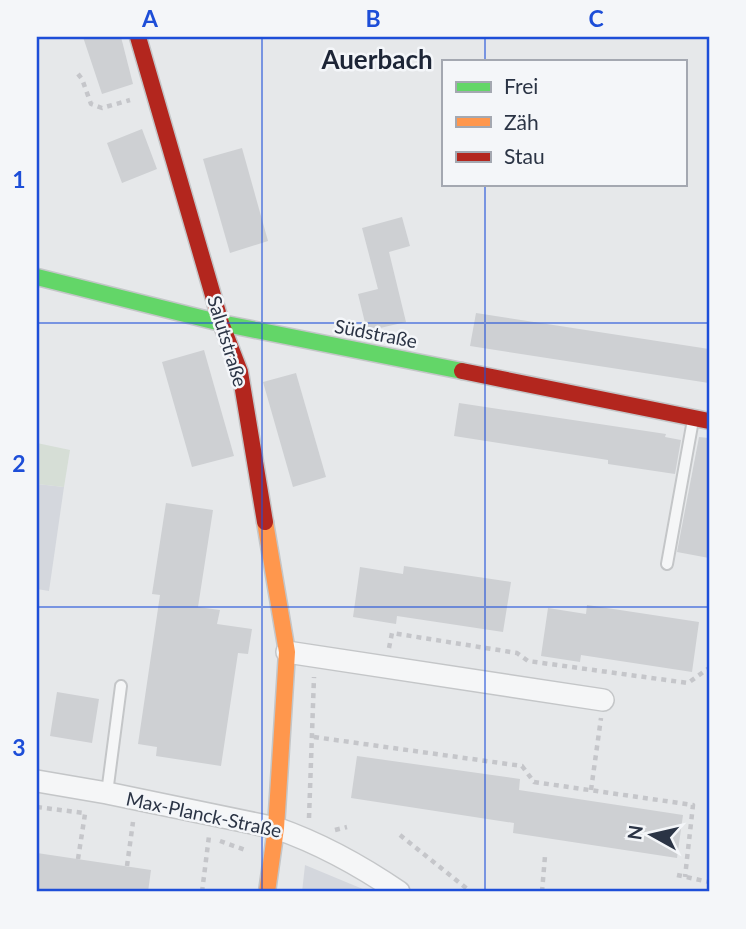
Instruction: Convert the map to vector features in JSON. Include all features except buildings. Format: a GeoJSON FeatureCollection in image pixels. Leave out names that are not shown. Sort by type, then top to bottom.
{"type":"FeatureCollection","features":[{"type":"Feature","properties":{"kind":"street","name":"Salutstraße"},"geometry":{"type":"LineString","coordinates":[[138,37],[222,323],[240,372],[287,652],[276,828],[267,892]]}},
{"type":"Feature","properties":{"kind":"street","name":"Südstraße"},"geometry":{"type":"LineString","coordinates":[[37,277],[222,323],[701,419]]}},
{"type":"Feature","properties":{"kind":"street"},"geometry":{"type":"LineString","coordinates":[[287,652],[603,700]]}},
{"type":"Feature","properties":{"kind":"street","name":"Max-Planck-Straße"},"geometry":{"type":"LineString","coordinates":[[37,780],[276,828],[300,836],[399,892]]}},
{"type":"Feature","properties":{"kind":"lane"},"geometry":{"type":"LineString","coordinates":[[667,564],[701,419]]}},
{"type":"Feature","properties":{"kind":"lane"},"geometry":{"type":"LineString","coordinates":[[107,793],[121,686]]}},
{"type":"Feature","properties":{"kind":"path"},"geometry":{"type":"LineString","coordinates":[[78,74],[91,104],[102,108],[154,92]]}},
{"type":"Feature","properties":{"kind":"path"},"geometry":{"type":"LineString","coordinates":[[591,790],[603,700]]}},
{"type":"Feature","properties":{"kind":"path"},"geometry":{"type":"LineString","coordinates":[[314,737],[522,766],[534,782],[693,805],[685,877]]}},
{"type":"Feature","properties":{"kind":"path"},"geometry":{"type":"LineString","coordinates":[[37,807],[97,816]]}},
{"type":"Feature","properties":{"kind":"path"},"geometry":{"type":"LineString","coordinates":[[78,859],[85,814]]}},
{"type":"Feature","properties":{"kind":"path"},"geometry":{"type":"LineString","coordinates":[[202,892],[212,814]]}},
{"type":"Feature","properties":{"kind":"path"},"geometry":{"type":"LineString","coordinates":[[121,820],[146,824]]}},
{"type":"Feature","properties":{"kind":"path"},"geometry":{"type":"LineString","coordinates":[[127,866],[133,822]]}},
{"type":"Feature","properties":{"kind":"path"},"geometry":{"type":"LineString","coordinates":[[197,834],[251,852],[271,862]]}},
{"type":"Feature","properties":{"kind":"path"},"geometry":{"type":"LineString","coordinates":[[400,835],[471,892]]}},
{"type":"Feature","properties":{"kind":"path"},"geometry":{"type":"LineString","coordinates":[[542,892],[545,856]]}},
{"type":"Feature","properties":{"kind":"path"},"geometry":{"type":"LineString","coordinates":[[677,875],[709,882]]}},
{"type":"Feature","properties":{"kind":"shaded area"},"geometry":{"type":"Polygon","coordinates":[[[37,443],[70,450],[64,487],[37,484],[37,443]]]}},
{"type":"Feature","properties":{"kind":"shaded area"},"geometry":{"type":"Polygon","coordinates":[[[37,484],[64,487],[49,591],[37,589],[37,484]]]}},
{"type":"Feature","properties":{"kind":"shaded area"},"geometry":{"type":"Polygon","coordinates":[[[305,865],[370,892],[302,892],[305,865]]]}},
{"type":"Feature","properties":{"kind":"traffic: fast"},"geometry":{"type":"LineString","coordinates":[[37,277],[221,323],[462,371]]}},
{"type":"Feature","properties":{"kind":"traffic: slow"},"geometry":{"type":"LineString","coordinates":[[265,522],[287,652],[276,828],[267,892]]}},
{"type":"Feature","properties":{"kind":"traffic: jam"},"geometry":{"type":"LineString","coordinates":[[138,37],[221,323],[240,372],[265,522]]}},
{"type":"Feature","properties":{"kind":"traffic: jam"},"geometry":{"type":"LineString","coordinates":[[462,371],[709,421]]}},
{"type":"Feature","properties":{"kind":"district","name":"Auerbach"},"geometry":{"type":"Point","coordinates":[377,59]}}]}
